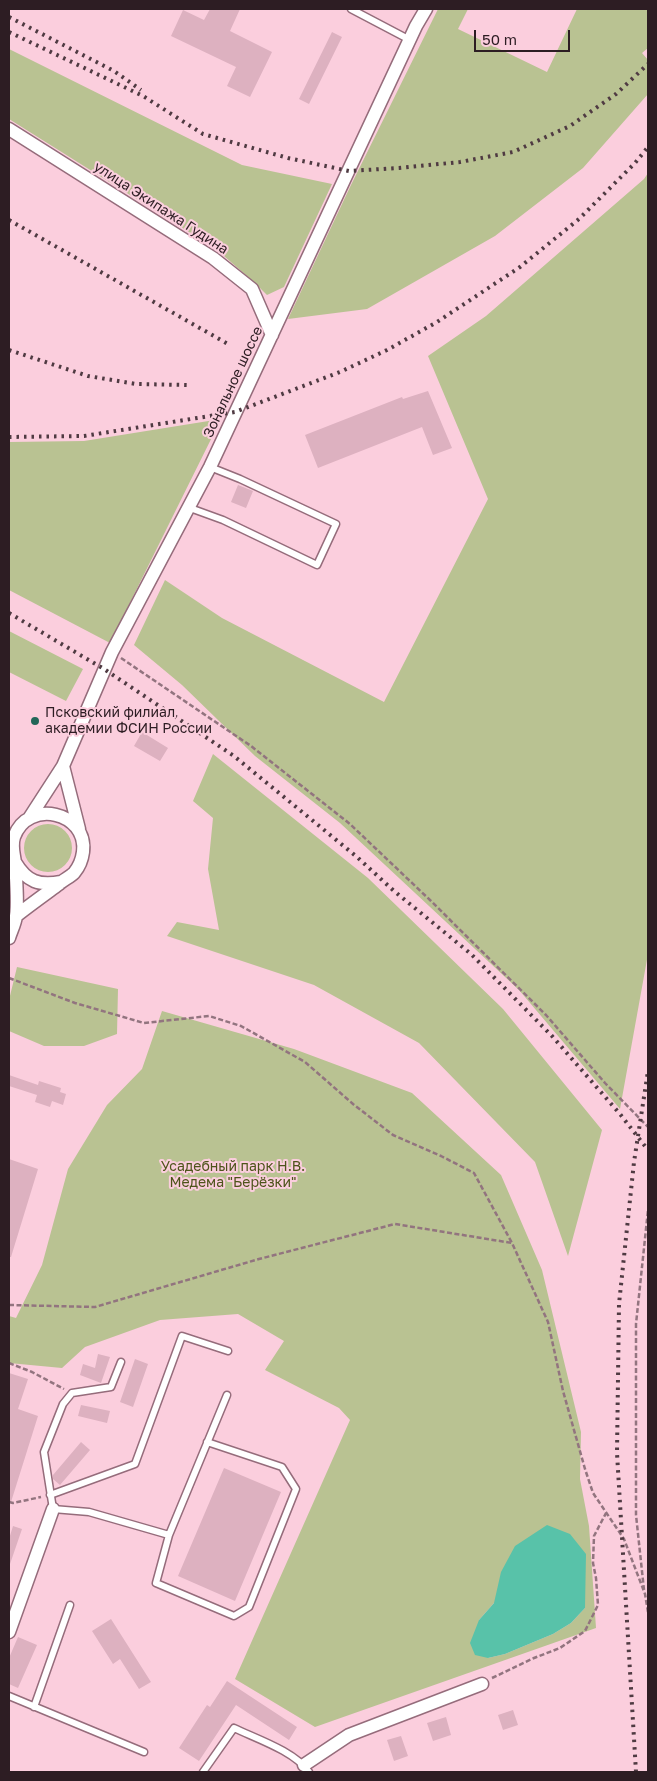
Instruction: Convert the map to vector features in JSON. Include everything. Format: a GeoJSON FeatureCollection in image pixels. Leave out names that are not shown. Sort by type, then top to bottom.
{"type":"FeatureCollection","features":[{"type":"Feature","properties":{"kind":"street","name":"Зональное шоссе"},"geometry":{"type":"LineString","coordinates":[[9,938],[16,916],[15,862],[12,849],[14,837],[21,826],[30,818],[63,766],[112,652],[210,468],[426,9]]}},
{"type":"Feature","properties":{"kind":"street","name":"улица Экипажа Гудина"},"geometry":{"type":"LineString","coordinates":[[9,129],[213,258],[252,290],[272,335]]}},
{"type":"Feature","properties":{"kind":"street"},"geometry":{"type":"LineString","coordinates":[[16,916],[74,874],[82,861],[84,846],[63,766]]}},
{"type":"Feature","properties":{"kind":"street"},"geometry":{"type":"LineString","coordinates":[[30,818],[42,813],[55,814],[69,820],[79,831]]}},
{"type":"Feature","properties":{"kind":"street"},"geometry":{"type":"LineString","coordinates":[[15,862],[21,872],[32,880],[46,884],[61,882]]}},
{"type":"Feature","properties":{"kind":"street"},"geometry":{"type":"LineString","coordinates":[[9,1632],[53,1509]]}},
{"type":"Feature","properties":{"kind":"street"},"geometry":{"type":"LineString","coordinates":[[307,1769],[349,1735],[482,1684]]}},
{"type":"Feature","properties":{"kind":"lane"},"geometry":{"type":"LineString","coordinates":[[351,9],[410,40]]}},
{"type":"Feature","properties":{"kind":"lane"},"geometry":{"type":"LineString","coordinates":[[190,508],[222,520],[317,565],[336,524],[240,479],[210,468]]}},
{"type":"Feature","properties":{"kind":"lane"},"geometry":{"type":"LineString","coordinates":[[50,1495],[135,1464],[182,1336],[228,1351]]}},
{"type":"Feature","properties":{"kind":"lane"},"geometry":{"type":"LineString","coordinates":[[121,1362],[111,1387],[72,1393],[63,1404],[44,1452],[53,1509],[88,1512],[169,1535]]}},
{"type":"Feature","properties":{"kind":"lane"},"geometry":{"type":"LineString","coordinates":[[207,1442],[282,1467],[296,1489],[249,1607],[234,1616],[156,1582],[169,1535],[207,1442],[227,1395]]}},
{"type":"Feature","properties":{"kind":"lane"},"geometry":{"type":"LineString","coordinates":[[34,1707],[70,1605]]}},
{"type":"Feature","properties":{"kind":"lane"},"geometry":{"type":"LineString","coordinates":[[9,1696],[144,1752]]}},
{"type":"Feature","properties":{"kind":"lane"},"geometry":{"type":"LineString","coordinates":[[203,1772],[234,1728],[293,1757],[307,1769]]}},
{"type":"Feature","properties":{"kind":"path"},"geometry":{"type":"LineString","coordinates":[[112,652],[252,746],[350,824],[546,1015],[605,1083],[648,1127]]}},
{"type":"Feature","properties":{"kind":"path"},"geometry":{"type":"LineString","coordinates":[[9,978],[75,1003],[144,1023],[209,1016],[241,1026],[305,1062],[353,1104],[393,1135],[474,1173],[512,1243],[548,1322],[563,1391],[593,1493],[624,1539],[644,1594]]}},
{"type":"Feature","properties":{"kind":"path"},"geometry":{"type":"LineString","coordinates":[[648,1210],[636,1324],[636,1516],[644,1594],[648,1612]]}},
{"type":"Feature","properties":{"kind":"path"},"geometry":{"type":"LineString","coordinates":[[9,1305],[95,1307],[259,1259],[395,1224],[512,1243]]}},
{"type":"Feature","properties":{"kind":"path"},"geometry":{"type":"LineString","coordinates":[[9,1364],[32,1372],[72,1393]]}},
{"type":"Feature","properties":{"kind":"path"},"geometry":{"type":"LineString","coordinates":[[9,1502],[13,1503],[50,1495]]}},
{"type":"Feature","properties":{"kind":"path"},"geometry":{"type":"LineString","coordinates":[[482,1684],[502,1672],[560,1648],[585,1631],[598,1605],[593,1563],[594,1536],[606,1514]]}},
{"type":"Feature","properties":{"kind":"green space"},"geometry":{"type":"Polygon","coordinates":[[[438,9],[468,9],[458,29],[547,72],[577,9],[648,9],[648,48],[642,53],[648,60],[648,94],[583,168],[495,236],[367,309],[288,319],[350,187],[438,9]]]}},
{"type":"Feature","properties":{"kind":"green space"},"geometry":{"type":"Polygon","coordinates":[[[9,49],[242,165],[332,184],[284,287],[267,295],[216,249],[9,119],[9,49]]]}},
{"type":"Feature","properties":{"kind":"green space"},"geometry":{"type":"Polygon","coordinates":[[[648,173],[648,954],[620,1109],[519,990],[340,823],[255,756],[182,685],[134,645],[165,580],[222,618],[384,702],[488,499],[428,356],[486,316],[644,179],[648,173]]]}},
{"type":"Feature","properties":{"kind":"green space"},"geometry":{"type":"Polygon","coordinates":[[[221,419],[110,643],[9,590],[9,442],[84,441],[221,419]]]}},
{"type":"Feature","properties":{"kind":"green space"},"geometry":{"type":"Polygon","coordinates":[[[9,631],[83,669],[66,701],[9,672],[9,631]]]}},
{"type":"Feature","properties":{"kind":"green space"},"geometry":{"type":"Polygon","coordinates":[[[213,754],[368,878],[503,1009],[602,1130],[568,1256],[535,1162],[419,1043],[314,985],[167,936],[177,922],[219,930],[208,869],[213,818],[193,801],[213,754]]]}},
{"type":"Feature","properties":{"kind":"green space"},"geometry":{"type":"Polygon","coordinates":[[[43,824],[53,824],[65,831],[72,843],[72,853],[65,865],[53,872],[43,872],[35,868],[28,861],[24,853],[24,843],[28,835],[35,828],[43,824]]]}},
{"type":"Feature","properties":{"kind":"green space"},"geometry":{"type":"Polygon","coordinates":[[[17,967],[118,989],[117,1034],[84,1046],[44,1046],[9,1031],[9,1000],[17,967]]]}},
{"type":"Feature","properties":{"kind":"green space","name":"Усадебный парк Н.В. Медема \"Берёзки\""},"geometry":{"type":"Polygon","coordinates":[[[162,1011],[294,1049],[412,1093],[501,1175],[542,1270],[581,1432],[580,1479],[589,1526],[596,1628],[315,1727],[235,1679],[350,1420],[339,1408],[265,1370],[284,1341],[238,1314],[160,1320],[85,1347],[62,1368],[9,1363],[9,1316],[16,1318],[42,1265],[68,1169],[107,1105],[142,1069],[162,1011]],[[494,1603],[479,1620],[488,1658],[505,1654],[553,1634],[571,1623],[585,1608],[494,1603]]]}},
{"type":"Feature","properties":{"kind":"shaded area"},"geometry":{"type":"Polygon","coordinates":[[[547,1525],[570,1534],[586,1554],[585,1608],[571,1623],[553,1634],[505,1654],[488,1658],[475,1655],[470,1643],[479,1620],[494,1603],[501,1572],[515,1546],[547,1525]]]}},
{"type":"Feature","properties":{"kind":"building"},"geometry":{"type":"Polygon","coordinates":[[[210,9],[240,9],[230,31],[272,52],[250,97],[227,86],[236,67],[171,36],[183,10],[204,20],[210,9]]]}},
{"type":"Feature","properties":{"kind":"building"},"geometry":{"type":"Polygon","coordinates":[[[332,32],[342,37],[309,104],[299,99],[332,32]]]}},
{"type":"Feature","properties":{"kind":"building"},"geometry":{"type":"Polygon","coordinates":[[[428,391],[452,448],[433,455],[422,427],[318,468],[305,435],[402,397],[403,399],[428,391]]]}},
{"type":"Feature","properties":{"kind":"building"},"geometry":{"type":"Polygon","coordinates":[[[238,485],[253,491],[246,508],[231,502],[238,485]]]}},
{"type":"Feature","properties":{"kind":"building"},"geometry":{"type":"Polygon","coordinates":[[[142,732],[168,748],[160,761],[134,746],[142,732]]]}},
{"type":"Feature","properties":{"kind":"building"},"geometry":{"type":"Polygon","coordinates":[[[9,1075],[38,1085],[39,1081],[61,1088],[60,1092],[66,1094],[63,1105],[52,1101],[50,1107],[35,1102],[37,1095],[9,1086],[9,1075]]]}},
{"type":"Feature","properties":{"kind":"building"},"geometry":{"type":"Polygon","coordinates":[[[9,1159],[38,1169],[11,1257],[9,1257],[9,1159]]]}},
{"type":"Feature","properties":{"kind":"building"},"geometry":{"type":"Polygon","coordinates":[[[98,1354],[110,1357],[101,1383],[80,1375],[83,1364],[95,1368],[98,1354]]]}},
{"type":"Feature","properties":{"kind":"building"},"geometry":{"type":"Polygon","coordinates":[[[135,1359],[148,1364],[133,1407],[120,1402],[135,1359]]]}},
{"type":"Feature","properties":{"kind":"building"},"geometry":{"type":"Polygon","coordinates":[[[9,1373],[28,1379],[18,1409],[38,1416],[11,1502],[9,1502],[9,1373]]]}},
{"type":"Feature","properties":{"kind":"building"},"geometry":{"type":"Polygon","coordinates":[[[81,1405],[110,1411],[107,1423],[78,1416],[81,1405]]]}},
{"type":"Feature","properties":{"kind":"building"},"geometry":{"type":"Polygon","coordinates":[[[81,1442],[90,1450],[60,1485],[53,1479],[53,1475],[81,1442]]]}},
{"type":"Feature","properties":{"kind":"building"},"geometry":{"type":"Polygon","coordinates":[[[224,1468],[281,1492],[235,1601],[178,1576],[224,1468]]]}},
{"type":"Feature","properties":{"kind":"building"},"geometry":{"type":"Polygon","coordinates":[[[13,1526],[22,1529],[9,1564],[9,1539],[13,1526]]]}},
{"type":"Feature","properties":{"kind":"building"},"geometry":{"type":"Polygon","coordinates":[[[111,1619],[151,1682],[139,1689],[120,1659],[113,1664],[92,1631],[111,1619]]]}},
{"type":"Feature","properties":{"kind":"building"},"geometry":{"type":"Polygon","coordinates":[[[18,1637],[37,1645],[18,1688],[9,1684],[9,1658],[18,1637]]]}},
{"type":"Feature","properties":{"kind":"building"},"geometry":{"type":"Polygon","coordinates":[[[227,1681],[297,1727],[289,1740],[236,1705],[199,1761],[179,1748],[207,1705],[210,1707],[227,1681]]]}},
{"type":"Feature","properties":{"kind":"building"},"geometry":{"type":"Polygon","coordinates":[[[513,1710],[518,1725],[503,1730],[498,1715],[513,1710]]]}},
{"type":"Feature","properties":{"kind":"building"},"geometry":{"type":"Polygon","coordinates":[[[446,1717],[451,1735],[433,1741],[427,1723],[446,1717]]]}},
{"type":"Feature","properties":{"kind":"building"},"geometry":{"type":"Polygon","coordinates":[[[401,1736],[408,1756],[394,1761],[387,1740],[401,1736]]]}},
{"type":"Feature","properties":{"kind":"railway"},"geometry":{"type":"LineString","coordinates":[[9,17],[114,71],[141,90]]}},
{"type":"Feature","properties":{"kind":"railway"},"geometry":{"type":"LineString","coordinates":[[9,32],[143,96],[203,134],[288,158],[349,171],[460,162],[513,152],[570,126],[616,94],[648,64]]}},
{"type":"Feature","properties":{"kind":"railway"},"geometry":{"type":"LineString","coordinates":[[9,437],[84,436],[235,412],[340,372],[387,350],[437,322],[520,267],[579,219],[635,163],[648,147]]}},
{"type":"Feature","properties":{"kind":"railway"},"geometry":{"type":"LineString","coordinates":[[9,220],[228,344]]}},
{"type":"Feature","properties":{"kind":"railway"},"geometry":{"type":"LineString","coordinates":[[9,350],[88,376],[136,384],[188,385]]}},
{"type":"Feature","properties":{"kind":"railway"},"geometry":{"type":"LineString","coordinates":[[9,613],[104,669],[234,756],[357,857],[394,891],[471,954],[552,1036],[620,1114],[648,1150]]}},
{"type":"Feature","properties":{"kind":"railway"},"geometry":{"type":"LineString","coordinates":[[636,1772],[617,1453],[619,1304],[634,1162],[648,1071]]}},
{"type":"Feature","properties":{"kind":"place","name":"Псковский филиал академии ФСИН России"},"geometry":{"type":"Point","coordinates":[35,721]}}]}
